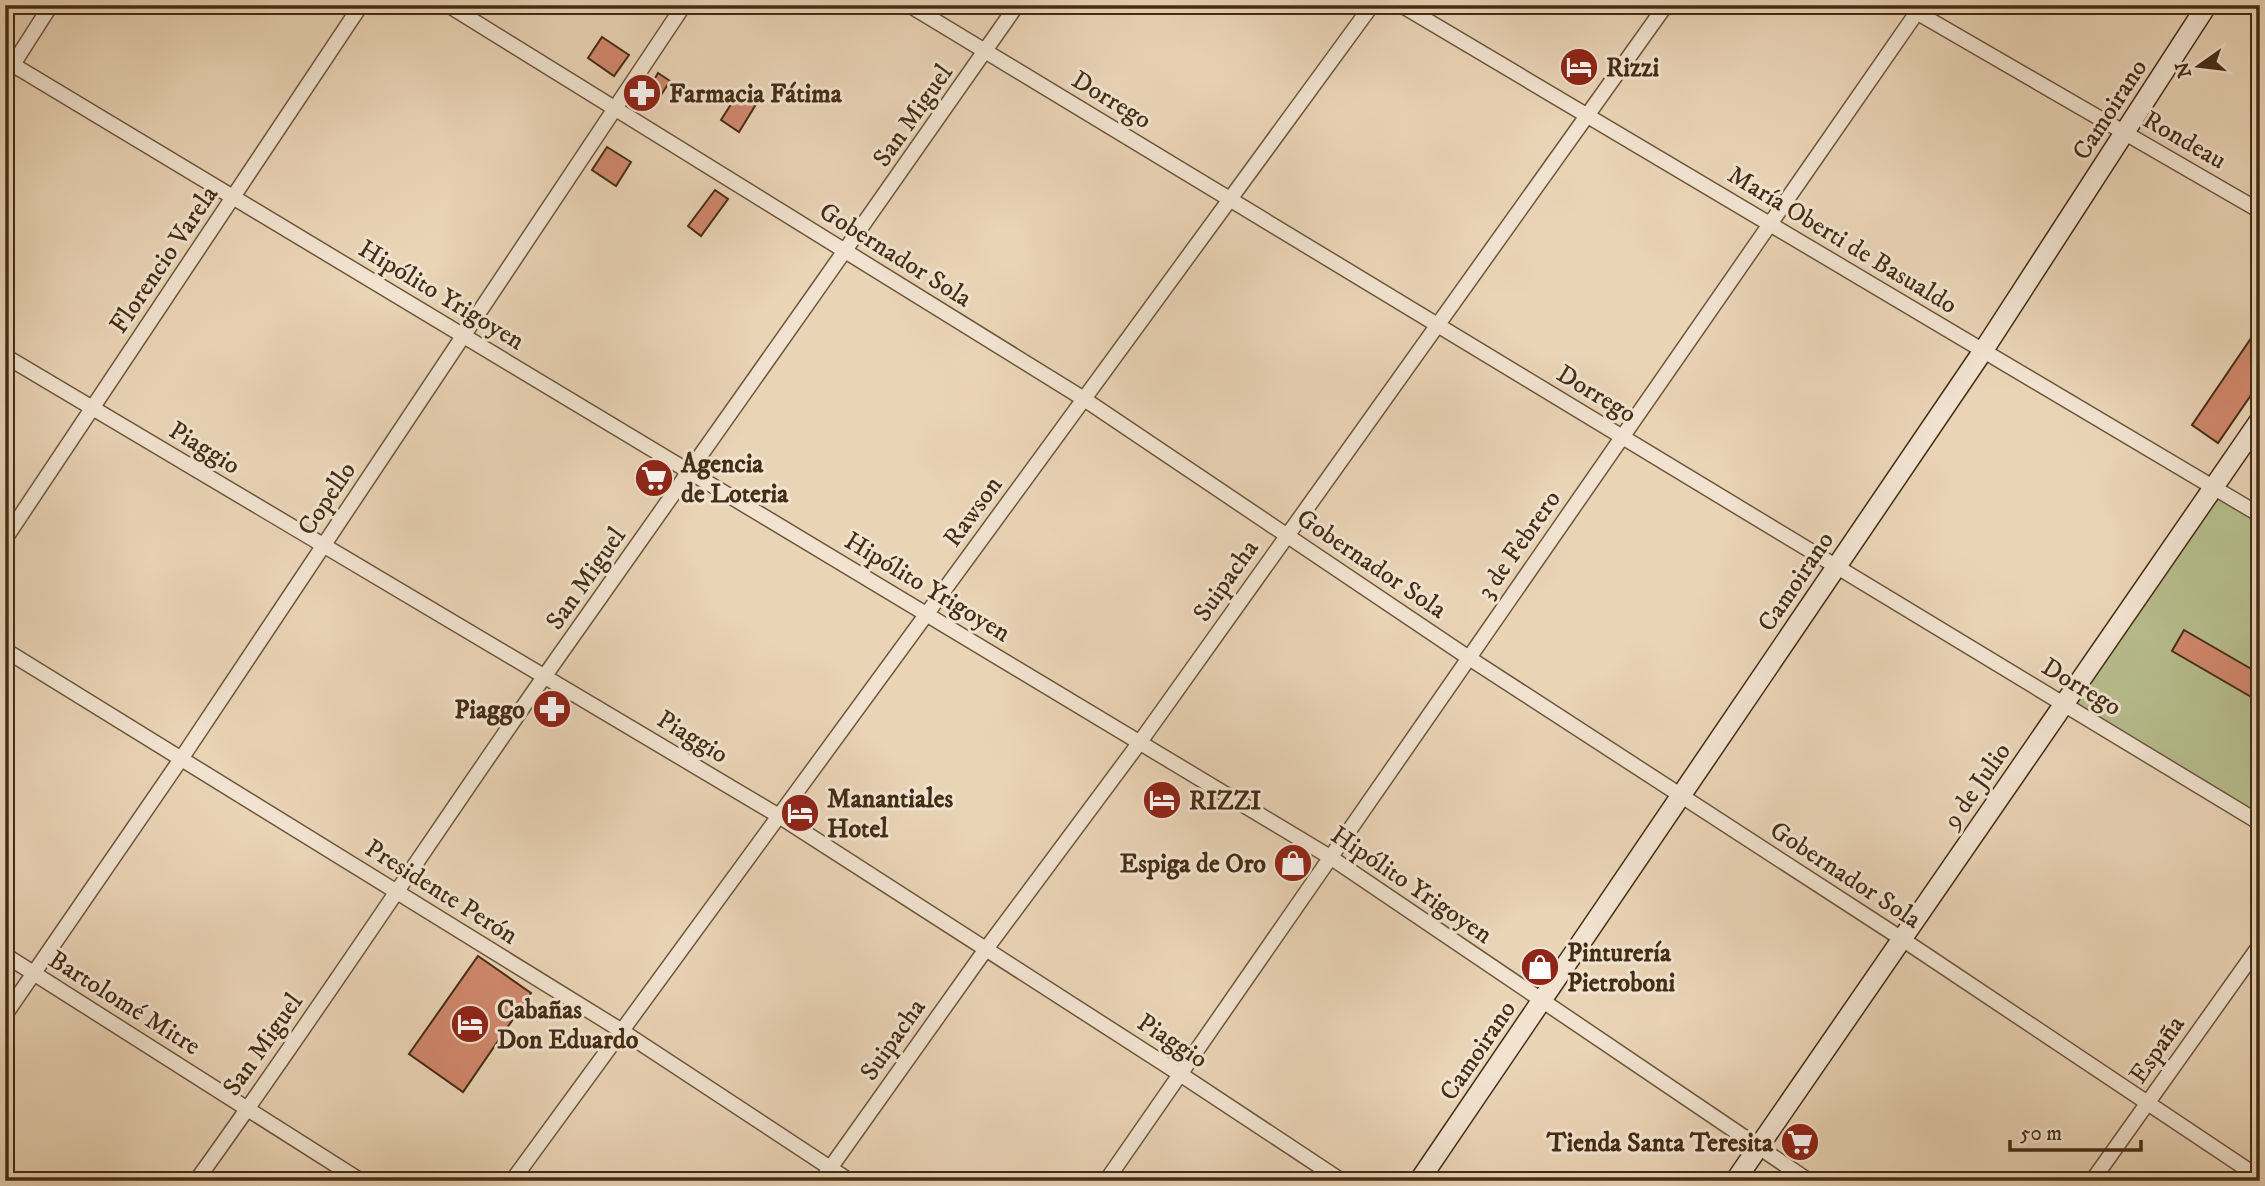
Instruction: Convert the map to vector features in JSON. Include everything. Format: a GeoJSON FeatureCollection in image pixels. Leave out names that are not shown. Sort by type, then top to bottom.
{"type":"FeatureCollection","features":[{"type":"Feature","properties":{"kind":"street"},"geometry":{"type":"LineString","coordinates":[[8,67],[51,5]]}},
{"type":"Feature","properties":{"kind":"street","name":"Florencio Varela"},"geometry":{"type":"LineString","coordinates":[[5,539],[360,5]]}},
{"type":"Feature","properties":{"kind":"street","name":"Gobernador Sola"},"geometry":{"type":"LineString","coordinates":[[448,5],[1084,399],[1469,658],[1902,939],[2260,1178]]}},
{"type":"Feature","properties":{"kind":"street","name":"Copello"},"geometry":{"type":"LineString","coordinates":[[5,1015],[181,759],[684,5]]}},
{"type":"Feature","properties":{"kind":"street","name":"Dorrego"},"geometry":{"type":"LineString","coordinates":[[909,5],[2260,823]]}},
{"type":"Feature","properties":{"kind":"street","name":"San Miguel"},"geometry":{"type":"LineString","coordinates":[[196,1181],[544,677],[846,252],[1017,5]]}},
{"type":"Feature","properties":{"kind":"street","name":"Rawson"},"geometry":{"type":"LineString","coordinates":[[512,1181],[1372,5]]}},
{"type":"Feature","properties":{"kind":"street","name":"María Oberti de Basualdo"},"geometry":{"type":"LineString","coordinates":[[1401,5],[2260,515]]}},
{"type":"Feature","properties":{"kind":"street","name":"Suipacha"},"geometry":{"type":"LineString","coordinates":[[821,1181],[986,949],[1140,743],[1666,5]]}},
{"type":"Feature","properties":{"kind":"street","name":"Camoirano"},"geometry":{"type":"LineString","coordinates":[[1419,1181],[1983,351],[2207,5]]}},
{"type":"Feature","properties":{"kind":"street","name":"Rondeau"},"geometry":{"type":"LineString","coordinates":[[1914,8],[2260,211]]}},
{"type":"Feature","properties":{"kind":"street","name":"3 de Febrero"},"geometry":{"type":"LineString","coordinates":[[1106,1181],[1770,224],[1914,8]]}},
{"type":"Feature","properties":{"kind":"street","name":"Hipólito Yrigoyen"},"geometry":{"type":"LineString","coordinates":[[8,67],[233,197],[1330,857],[1809,1181]]}},
{"type":"Feature","properties":{"kind":"street","name":"Piaggio"},"geometry":{"type":"LineString","coordinates":[[5,356],[779,816],[1342,1181]]}},
{"type":"Feature","properties":{"kind":"street","name":"9 de Julio"},"geometry":{"type":"LineString","coordinates":[[1735,1181],[2260,420]]}},
{"type":"Feature","properties":{"kind":"street","name":"Presidente Perón"},"geometry":{"type":"LineString","coordinates":[[5,650],[622,1031],[850,1181]]}},
{"type":"Feature","properties":{"kind":"street","name":"España"},"geometry":{"type":"LineString","coordinates":[[2092,1181],[2260,945]]}},
{"type":"Feature","properties":{"kind":"street","name":"Bartolomé Mitre"},"geometry":{"type":"LineString","coordinates":[[5,955],[361,1181]]}},
{"type":"Feature","properties":{"kind":"green space"},"geometry":{"type":"Polygon","coordinates":[[[2213,488],[2260,515],[2260,823],[2064,704],[2213,488]]]}},
{"type":"Feature","properties":{"kind":"building"},"geometry":{"type":"Polygon","coordinates":[[[602,37],[629,55],[614,76],[588,58],[602,37]]]}},
{"type":"Feature","properties":{"kind":"building"},"geometry":{"type":"Polygon","coordinates":[[[658,73],[670,81],[654,106],[646,101],[649,96],[646,94],[658,73]]]}},
{"type":"Feature","properties":{"kind":"building"},"geometry":{"type":"Polygon","coordinates":[[[740,90],[758,101],[739,132],[721,120],[740,90]]]}},
{"type":"Feature","properties":{"kind":"building"},"geometry":{"type":"Polygon","coordinates":[[[607,147],[631,162],[616,186],[592,170],[607,147]]]}},
{"type":"Feature","properties":{"kind":"building"},"geometry":{"type":"Polygon","coordinates":[[[715,190],[728,199],[701,236],[688,226],[715,190]]]}},
{"type":"Feature","properties":{"kind":"building"},"geometry":{"type":"Polygon","coordinates":[[[2260,325],[2260,382],[2218,443],[2192,425],[2260,325]]]}},
{"type":"Feature","properties":{"kind":"building"},"geometry":{"type":"Polygon","coordinates":[[[2184,630],[2260,674],[2260,702],[2172,651],[2184,630]]]}},
{"type":"Feature","properties":{"kind":"building","name":"Cabañas Don Eduardo"},"geometry":{"type":"Polygon","coordinates":[[[478,956],[531,993],[463,1092],[409,1054],[478,956]]]}},
{"type":"Feature","properties":{"kind":"place","name":"Rizzi"},"geometry":{"type":"Point","coordinates":[1579,67]}},
{"type":"Feature","properties":{"kind":"place","name":"Farmacia Fátima"},"geometry":{"type":"Point","coordinates":[642,93]}},
{"type":"Feature","properties":{"kind":"place","name":"Agencia de Loteria"},"geometry":{"type":"Point","coordinates":[654,478]}},
{"type":"Feature","properties":{"kind":"place","name":"Piaggo"},"geometry":{"type":"Point","coordinates":[552,709]}},
{"type":"Feature","properties":{"kind":"place","name":"RIZZI"},"geometry":{"type":"Point","coordinates":[1162,800]}},
{"type":"Feature","properties":{"kind":"place","name":"Manantiales Hotel"},"geometry":{"type":"Point","coordinates":[800,813]}},
{"type":"Feature","properties":{"kind":"place","name":"Espiga de Oro"},"geometry":{"type":"Point","coordinates":[1293,863]}},
{"type":"Feature","properties":{"kind":"place","name":"Pinturería Pietroboni"},"geometry":{"type":"Point","coordinates":[1540,967]}},
{"type":"Feature","properties":{"kind":"place","name":"Cabañas Don Eduardo"},"geometry":{"type":"Point","coordinates":[470,1024]}},
{"type":"Feature","properties":{"kind":"place","name":"Tienda Santa Teresita"},"geometry":{"type":"Point","coordinates":[1800,1142]}}]}
